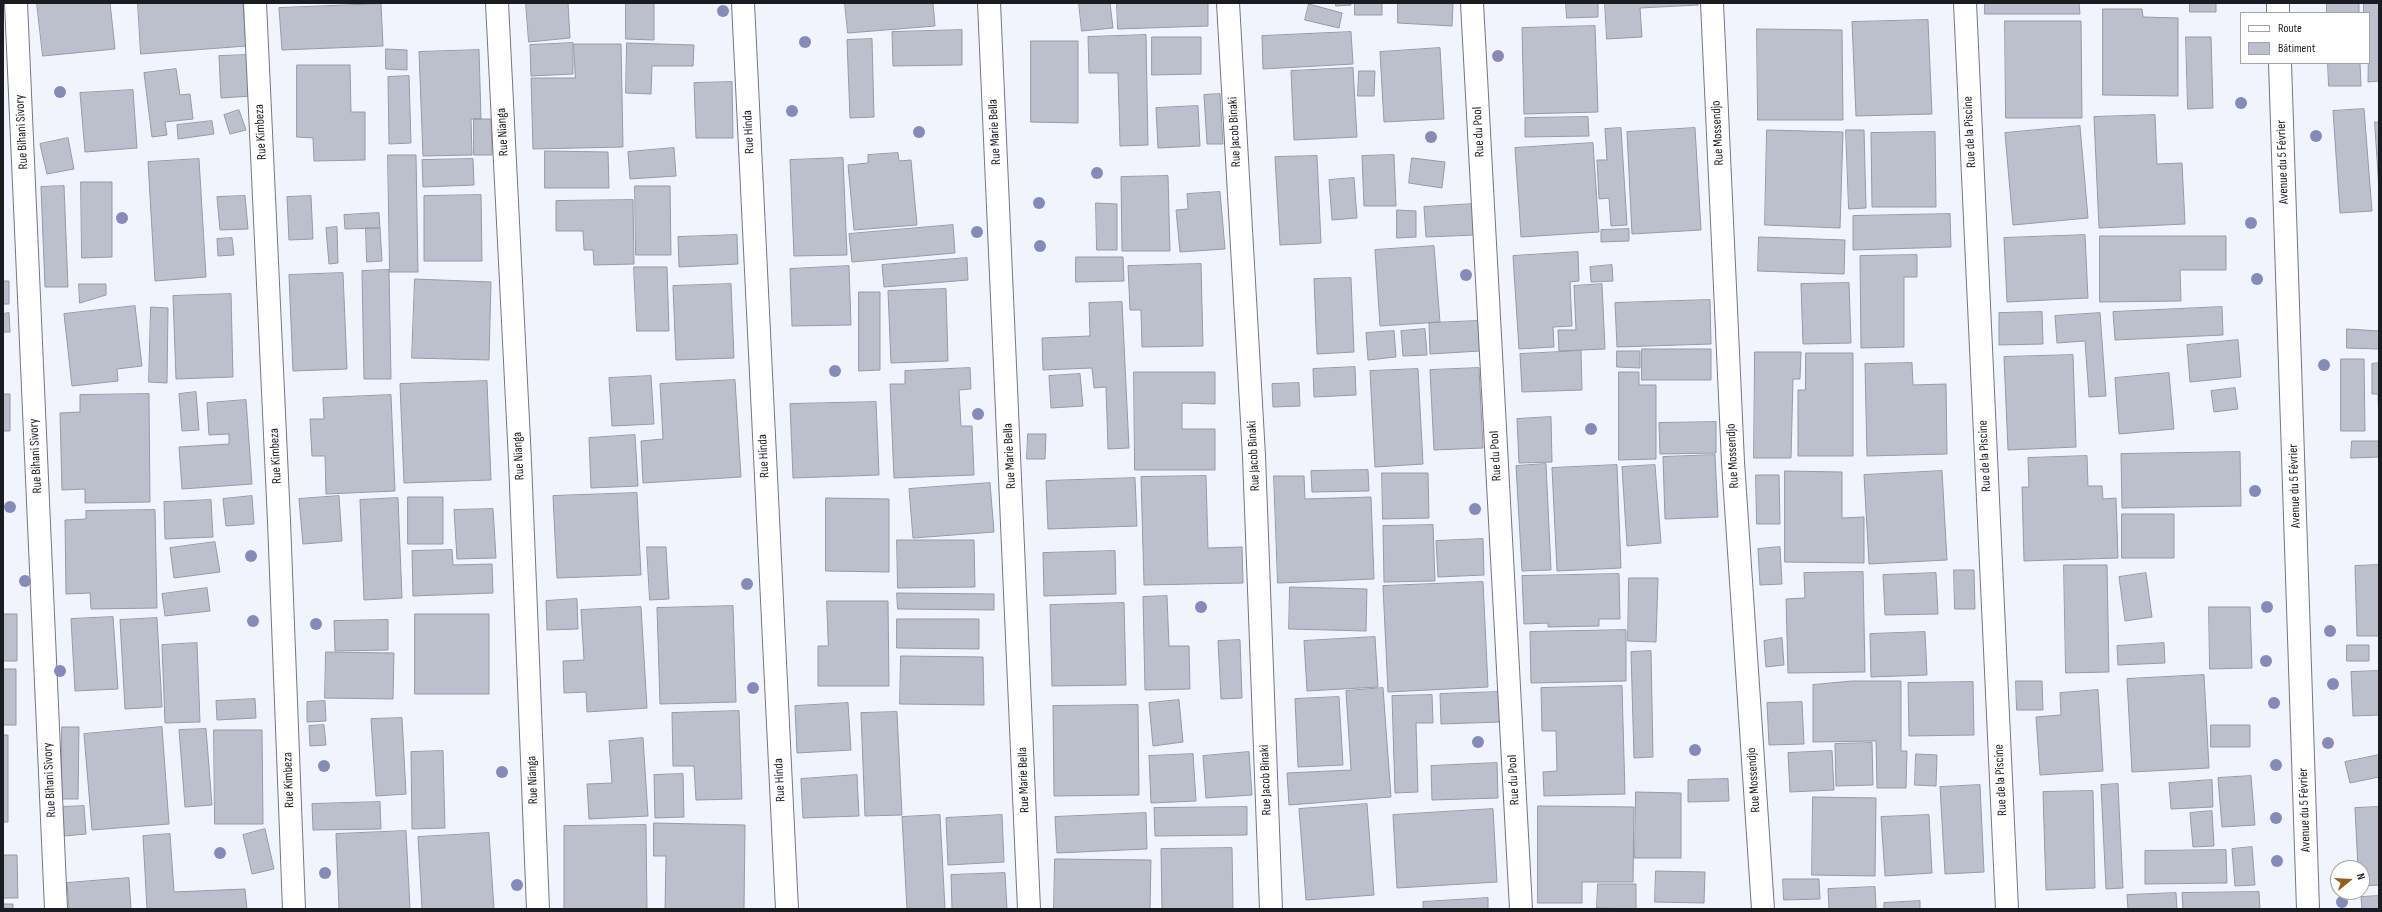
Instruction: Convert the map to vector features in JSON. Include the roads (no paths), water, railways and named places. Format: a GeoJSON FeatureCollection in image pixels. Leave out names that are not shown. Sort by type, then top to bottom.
{"type":"FeatureCollection","features":[{"type":"Feature","properties":{"kind":"street","name":"Rue Bihani Sivory"},"geometry":{"type":"LineString","coordinates":[[16,3],[56,909]]}},
{"type":"Feature","properties":{"kind":"street","name":"Rue Kimbeza"},"geometry":{"type":"LineString","coordinates":[[255,3],[279,521],[294,909]]}},
{"type":"Feature","properties":{"kind":"street","name":"Rue Nianga"},"geometry":{"type":"LineString","coordinates":[[497,3],[520,461],[538,909]]}},
{"type":"Feature","properties":{"kind":"street","name":"Rue Hinda"},"geometry":{"type":"LineString","coordinates":[[743,3],[787,909]]}},
{"type":"Feature","properties":{"kind":"street","name":"Rue Marie Bella"},"geometry":{"type":"LineString","coordinates":[[989,3],[1029,909]]}},
{"type":"Feature","properties":{"kind":"street","name":"Rue Jacob Binaki"},"geometry":{"type":"LineString","coordinates":[[1228,3],[1254,456],[1271,909]]}},
{"type":"Feature","properties":{"kind":"street","name":"Rue du Pool"},"geometry":{"type":"LineString","coordinates":[[1472,3],[1521,909]]}},
{"type":"Feature","properties":{"kind":"street","name":"Rue Mossendjo"},"geometry":{"type":"LineString","coordinates":[[1712,3],[1733,462],[1763,909]]}},
{"type":"Feature","properties":{"kind":"street","name":"Rue de la Piscine"},"geometry":{"type":"LineString","coordinates":[[1965,3],[2007,909]]}},
{"type":"Feature","properties":{"kind":"street","name":"Avenue du 5 Février"},"geometry":{"type":"LineString","coordinates":[[2280,64],[2308,909]]}}]}
